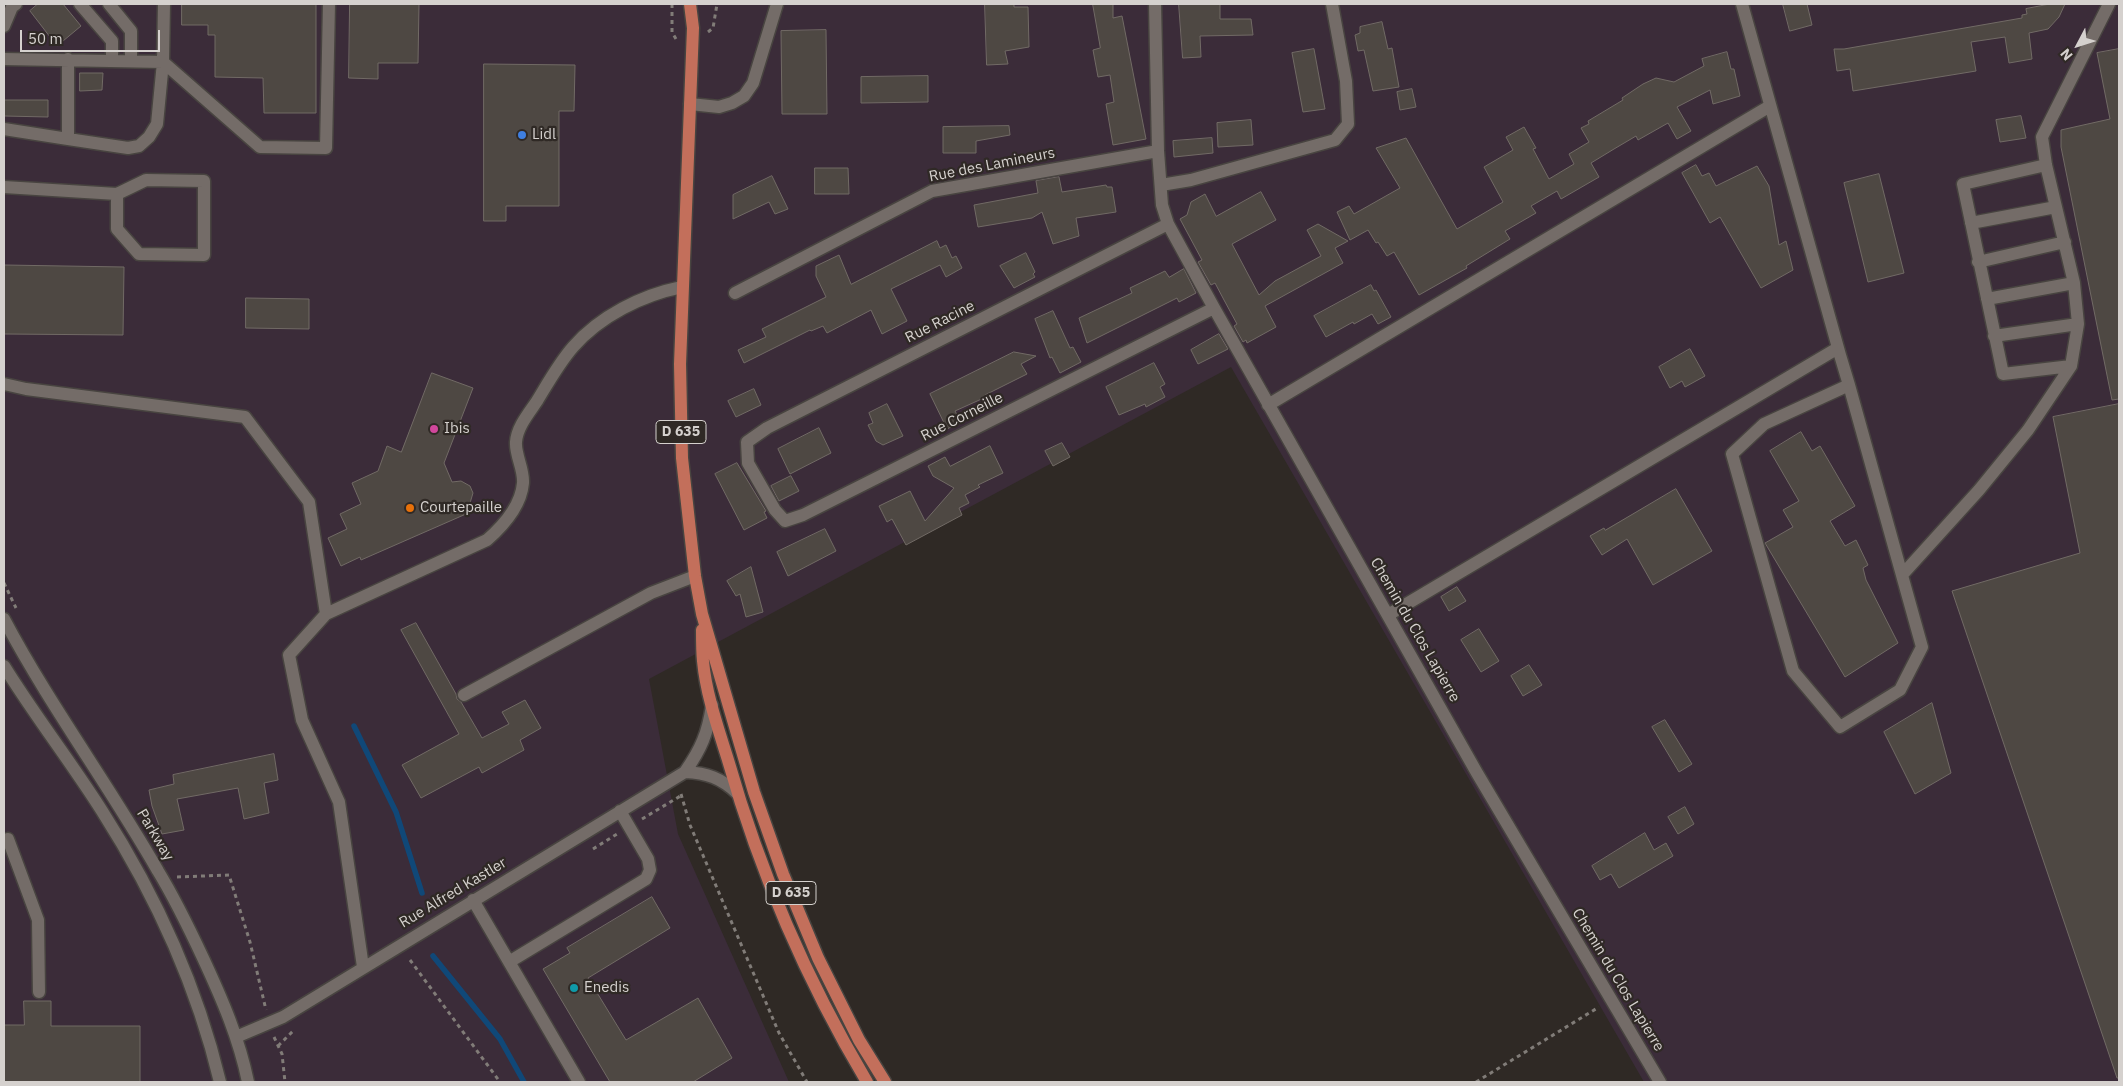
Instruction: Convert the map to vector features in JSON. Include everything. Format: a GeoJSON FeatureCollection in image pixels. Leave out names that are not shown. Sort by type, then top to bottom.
{"type":"FeatureCollection","features":[{"type":"Feature","properties":{"kind":"main road","name":"D 635"},"geometry":{"type":"LineString","coordinates":[[690,4],[693,28],[680,364],[682,458],[695,576],[702,614],[752,783],[783,874],[818,958],[860,1040],[885,1082]]}},
{"type":"Feature","properties":{"kind":"main road","name":"D 635"},"geometry":{"type":"LineString","coordinates":[[693,28],[700,4]]}},
{"type":"Feature","properties":{"kind":"main road","name":"D 635"},"geometry":{"type":"LineString","coordinates":[[702,614],[703,661],[712,705],[737,793],[768,880],[804,965],[867,1082]]}},
{"type":"Feature","properties":{"kind":"street"},"geometry":{"type":"LineString","coordinates":[[4,26],[12,7],[16,4]]}},
{"type":"Feature","properties":{"kind":"street"},"geometry":{"type":"LineString","coordinates":[[80,4],[112,41],[112,60]]}},
{"type":"Feature","properties":{"kind":"street"},"geometry":{"type":"LineString","coordinates":[[109,4],[131,31],[131,60]]}},
{"type":"Feature","properties":{"kind":"street"},"geometry":{"type":"LineString","coordinates":[[4,130],[128,148],[139,146],[149,137],[158,124],[163,62],[164,4]]}},
{"type":"Feature","properties":{"kind":"street"},"geometry":{"type":"LineString","coordinates":[[4,59],[163,62],[260,146],[326,148],[329,4]]}},
{"type":"Feature","properties":{"kind":"street"},"geometry":{"type":"LineString","coordinates":[[690,104],[719,107],[732,103],[744,96],[753,83],[777,4]]}},
{"type":"Feature","properties":{"kind":"street","name":"Chemin du Clos Lapierre"},"geometry":{"type":"LineString","coordinates":[[1155,4],[1158,151],[1162,205],[1168,224],[1268,405],[1477,773],[1660,1082]]}},
{"type":"Feature","properties":{"kind":"street"},"geometry":{"type":"LineString","coordinates":[[1161,185],[1191,180],[1335,140],[1348,124],[1346,81],[1332,4]]}},
{"type":"Feature","properties":{"kind":"street"},"geometry":{"type":"LineString","coordinates":[[1742,4],[1922,647],[1900,690],[1840,727],[1793,671],[1732,454],[1764,424],[1848,385]]}},
{"type":"Feature","properties":{"kind":"street"},"geometry":{"type":"LineString","coordinates":[[1902,575],[1979,490],[2028,430],[2071,366],[2078,324],[2074,283],[2046,165],[2042,137],[2109,4]]}},
{"type":"Feature","properties":{"kind":"street"},"geometry":{"type":"LineString","coordinates":[[68,60],[68,139]]}},
{"type":"Feature","properties":{"kind":"street"},"geometry":{"type":"LineString","coordinates":[[1268,405],[1770,106]]}},
{"type":"Feature","properties":{"kind":"street","name":"Rue des Lamineurs"},"geometry":{"type":"LineString","coordinates":[[735,293],[932,191],[1158,151]]}},
{"type":"Feature","properties":{"kind":"street"},"geometry":{"type":"LineString","coordinates":[[2046,165],[1963,184],[2002,374],[2071,366]]}},
{"type":"Feature","properties":{"kind":"street"},"geometry":{"type":"LineString","coordinates":[[4,187],[117,194],[146,180],[204,181],[204,255],[139,254],[117,229],[117,194]]}},
{"type":"Feature","properties":{"kind":"street"},"geometry":{"type":"LineString","coordinates":[[1971,222],[2056,207]]}},
{"type":"Feature","properties":{"kind":"street","name":"Rue Racine"},"geometry":{"type":"LineString","coordinates":[[748,463],[747,442],[767,428],[1168,224]]}},
{"type":"Feature","properties":{"kind":"street"},"geometry":{"type":"LineString","coordinates":[[1978,262],[2064,242]]}},
{"type":"Feature","properties":{"kind":"street"},"geometry":{"type":"LineString","coordinates":[[1987,299],[2074,283]]}},
{"type":"Feature","properties":{"kind":"street"},"geometry":{"type":"LineString","coordinates":[[363,967],[339,802],[302,720],[289,655],[326,614],[487,540],[505,524],[516,504],[523,483],[516,441],[522,424],[574,346],[596,327],[631,303],[665,290],[682,287]]}},
{"type":"Feature","properties":{"kind":"street","name":"Rue Corneille"},"geometry":{"type":"LineString","coordinates":[[748,463],[775,510],[785,521],[803,514],[1214,308]]}},
{"type":"Feature","properties":{"kind":"street"},"geometry":{"type":"LineString","coordinates":[[1994,336],[2078,324]]}},
{"type":"Feature","properties":{"kind":"street"},"geometry":{"type":"LineString","coordinates":[[1388,615],[1838,348]]}},
{"type":"Feature","properties":{"kind":"street"},"geometry":{"type":"LineString","coordinates":[[4,384],[26,389],[245,417],[309,502],[326,614]]}},
{"type":"Feature","properties":{"kind":"street"},"geometry":{"type":"LineString","coordinates":[[464,695],[650,592],[695,576]]}},
{"type":"Feature","properties":{"kind":"street","name":"Parkway"},"geometry":{"type":"LineString","coordinates":[[4,619],[50,697],[159,872],[182,913],[226,1008],[248,1082]]}},
{"type":"Feature","properties":{"kind":"street"},"geometry":{"type":"LineString","coordinates":[[4,666],[30,708],[102,811],[132,862],[166,929],[196,999],[211,1045],[220,1082]]}},
{"type":"Feature","properties":{"kind":"street","name":"Rue Alfred Kastler"},"geometry":{"type":"LineString","coordinates":[[236,1037],[269,1023],[681,774],[700,750],[708,729],[712,705]]}},
{"type":"Feature","properties":{"kind":"street"},"geometry":{"type":"LineString","coordinates":[[681,774],[702,772],[716,777],[737,793]]}},
{"type":"Feature","properties":{"kind":"street"},"geometry":{"type":"LineString","coordinates":[[509,962],[646,879],[650,870],[648,859],[620,811]]}},
{"type":"Feature","properties":{"kind":"street"},"geometry":{"type":"LineString","coordinates":[[5,836],[38,920],[39,992]]}},
{"type":"Feature","properties":{"kind":"street"},"geometry":{"type":"LineString","coordinates":[[473,900],[579,1082]]}},
{"type":"Feature","properties":{"kind":"path"},"geometry":{"type":"LineString","coordinates":[[4,583],[18,613]]}},
{"type":"Feature","properties":{"kind":"path"},"geometry":{"type":"LineString","coordinates":[[681,774],[690,824],[779,1034],[807,1082]]}},
{"type":"Feature","properties":{"kind":"path"},"geometry":{"type":"LineString","coordinates":[[173,877],[229,875],[250,942],[269,1023],[282,1054],[285,1082]]}},
{"type":"Feature","properties":{"kind":"path"},"geometry":{"type":"LineString","coordinates":[[410,960],[500,1082]]}},
{"type":"Feature","properties":{"kind":"path"},"geometry":{"type":"LineString","coordinates":[[1476,1082],[1612,1000]]}},
{"type":"Feature","properties":{"kind":"shaded area"},"geometry":{"type":"Polygon","coordinates":[[[4,4],[2119,4],[2119,1082],[1644,1082],[1231,367],[649,679],[678,834],[789,1082],[4,1082],[4,4]]]}},
{"type":"Feature","properties":{"kind":"building"},"geometry":{"type":"Polygon","coordinates":[[[38,4],[63,4],[81,26],[57,46],[30,11],[38,4]]]}},
{"type":"Feature","properties":{"kind":"building"},"geometry":{"type":"Polygon","coordinates":[[[182,4],[316,4],[316,113],[264,113],[263,78],[215,77],[215,35],[208,35],[208,25],[182,25],[182,4]]]}},
{"type":"Feature","properties":{"kind":"building"},"geometry":{"type":"Polygon","coordinates":[[[350,4],[419,4],[418,63],[378,63],[378,79],[349,78],[350,4]]]}},
{"type":"Feature","properties":{"kind":"building"},"geometry":{"type":"Polygon","coordinates":[[[985,4],[1014,4],[1014,7],[1028,7],[1029,47],[1005,51],[1008,64],[987,65],[985,4]]]}},
{"type":"Feature","properties":{"kind":"building"},"geometry":{"type":"Polygon","coordinates":[[[1093,4],[1113,4],[1113,18],[1122,16],[1146,139],[1113,145],[1106,104],[1114,102],[1110,75],[1098,77],[1093,50],[1100,48],[1093,4]]]}},
{"type":"Feature","properties":{"kind":"building"},"geometry":{"type":"Polygon","coordinates":[[[1179,4],[1220,4],[1220,19],[1251,19],[1253,35],[1200,36],[1201,57],[1183,58],[1179,4]]]}},
{"type":"Feature","properties":{"kind":"building"},"geometry":{"type":"Polygon","coordinates":[[[1783,4],[1807,4],[1812,25],[1790,31],[1783,4]]]}},
{"type":"Feature","properties":{"kind":"building"},"geometry":{"type":"Polygon","coordinates":[[[2050,4],[2065,4],[2059,17],[2048,29],[2029,33],[2032,59],[2009,63],[2005,37],[1971,42],[1976,71],[1853,91],[1850,69],[1837,71],[1834,49],[1844,49],[2022,18],[2022,15],[2027,14],[2026,9],[2050,4]]]}},
{"type":"Feature","properties":{"kind":"building"},"geometry":{"type":"Polygon","coordinates":[[[1382,22],[1388,49],[1392,48],[1399,87],[1373,91],[1364,50],[1358,51],[1355,35],[1360,33],[1360,27],[1382,22]]]}},
{"type":"Feature","properties":{"kind":"building"},"geometry":{"type":"Polygon","coordinates":[[[826,30],[827,114],[782,114],[781,31],[826,30]]]}},
{"type":"Feature","properties":{"kind":"building"},"geometry":{"type":"Polygon","coordinates":[[[1314,49],[1325,109],[1303,112],[1292,53],[1314,49]]]}},
{"type":"Feature","properties":{"kind":"building"},"geometry":{"type":"Polygon","coordinates":[[[2119,49],[2119,399],[2112,400],[2061,147],[2061,130],[2110,119],[2097,53],[2119,49]]]}},
{"type":"Feature","properties":{"kind":"building"},"geometry":{"type":"Polygon","coordinates":[[[1727,52],[1731,69],[1734,69],[1740,96],[1713,104],[1710,90],[1677,107],[1691,131],[1677,139],[1668,123],[1638,140],[1636,136],[1614,149],[1591,163],[1599,177],[1561,199],[1557,191],[1531,206],[1536,213],[1505,231],[1510,239],[1466,266],[1467,268],[1419,295],[1394,252],[1387,256],[1368,230],[1350,240],[1337,212],[1349,206],[1354,214],[1400,188],[1376,148],[1406,138],[1457,229],[1503,202],[1484,167],[1513,150],[1506,137],[1524,127],[1536,148],[1533,149],[1549,179],[1574,164],[1569,154],[1589,142],[1581,128],[1589,124],[1588,121],[1623,100],[1622,98],[1643,84],[1656,78],[1674,82],[1704,66],[1702,59],[1727,52]]]}},
{"type":"Feature","properties":{"kind":"building","name":"Lidl"},"geometry":{"type":"Polygon","coordinates":[[[484,64],[575,65],[574,111],[559,111],[559,206],[506,206],[506,221],[484,221],[484,64]]]}},
{"type":"Feature","properties":{"kind":"building"},"geometry":{"type":"Polygon","coordinates":[[[80,73],[103,73],[102,90],[80,91],[80,73]]]}},
{"type":"Feature","properties":{"kind":"building"},"geometry":{"type":"Polygon","coordinates":[[[928,76],[928,102],[861,103],[861,77],[928,76]]]}},
{"type":"Feature","properties":{"kind":"building"},"geometry":{"type":"Polygon","coordinates":[[[1412,89],[1416,107],[1400,110],[1397,92],[1412,89]]]}},
{"type":"Feature","properties":{"kind":"building"},"geometry":{"type":"Polygon","coordinates":[[[4,100],[48,100],[48,117],[4,116],[4,100]]]}},
{"type":"Feature","properties":{"kind":"building"},"geometry":{"type":"Polygon","coordinates":[[[2021,116],[2026,138],[2000,142],[1996,120],[2021,116]]]}},
{"type":"Feature","properties":{"kind":"building"},"geometry":{"type":"Polygon","coordinates":[[[1251,120],[1253,145],[1218,147],[1217,123],[1251,120]]]}},
{"type":"Feature","properties":{"kind":"building"},"geometry":{"type":"Polygon","coordinates":[[[1009,126],[1010,135],[976,141],[976,153],[943,153],[943,127],[1009,126]]]}},
{"type":"Feature","properties":{"kind":"building"},"geometry":{"type":"Polygon","coordinates":[[[1212,138],[1213,153],[1174,157],[1173,141],[1212,138]]]}},
{"type":"Feature","properties":{"kind":"building"},"geometry":{"type":"Polygon","coordinates":[[[1696,165],[1702,176],[1709,173],[1716,186],[1757,166],[1769,186],[1779,245],[1786,241],[1793,270],[1761,288],[1720,217],[1710,223],[1682,173],[1696,165]]]}},
{"type":"Feature","properties":{"kind":"building"},"geometry":{"type":"Polygon","coordinates":[[[815,168],[848,168],[849,194],[815,194],[815,168]]]}},
{"type":"Feature","properties":{"kind":"building"},"geometry":{"type":"Polygon","coordinates":[[[1879,174],[1904,273],[1868,282],[1844,183],[1879,174]]]}},
{"type":"Feature","properties":{"kind":"building"},"geometry":{"type":"Polygon","coordinates":[[[772,176],[788,209],[775,214],[769,202],[733,219],[733,195],[772,176]]]}},
{"type":"Feature","properties":{"kind":"building"},"geometry":{"type":"Polygon","coordinates":[[[1059,177],[1062,192],[1106,185],[1107,187],[1112,187],[1116,212],[1076,218],[1079,236],[1053,244],[1042,212],[1032,218],[978,227],[974,205],[1038,193],[1036,181],[1059,177]]]}},
{"type":"Feature","properties":{"kind":"building"},"geometry":{"type":"Polygon","coordinates":[[[1261,192],[1276,220],[1232,244],[1259,295],[1275,281],[1321,256],[1307,230],[1318,224],[1348,241],[1335,248],[1343,263],[1265,306],[1276,327],[1247,343],[1246,340],[1243,342],[1234,326],[1237,324],[1215,283],[1211,285],[1198,262],[1202,260],[1180,219],[1187,215],[1191,202],[1205,194],[1216,216],[1261,192]]]}},
{"type":"Feature","properties":{"kind":"building"},"geometry":{"type":"Polygon","coordinates":[[[937,241],[940,248],[946,245],[952,258],[956,256],[962,268],[946,277],[940,265],[891,289],[907,321],[882,334],[871,310],[827,333],[823,326],[810,330],[744,363],[738,350],[766,337],[762,329],[826,297],[816,276],[816,266],[839,255],[851,284],[937,241]]]}},
{"type":"Feature","properties":{"kind":"building"},"geometry":{"type":"Polygon","coordinates":[[[1026,253],[1035,272],[1033,274],[1035,277],[1014,288],[1000,266],[1026,253]]]}},
{"type":"Feature","properties":{"kind":"building"},"geometry":{"type":"Polygon","coordinates":[[[4,265],[124,267],[123,335],[4,334],[4,265]]]}},
{"type":"Feature","properties":{"kind":"building"},"geometry":{"type":"Polygon","coordinates":[[[1184,269],[1196,293],[1179,302],[1177,298],[1087,343],[1079,318],[1132,293],[1130,288],[1165,271],[1169,277],[1184,269]]]}},
{"type":"Feature","properties":{"kind":"building"},"geometry":{"type":"Polygon","coordinates":[[[1371,285],[1374,291],[1376,290],[1391,317],[1378,324],[1372,314],[1326,337],[1314,316],[1371,285]]]}},
{"type":"Feature","properties":{"kind":"building"},"geometry":{"type":"Polygon","coordinates":[[[246,298],[309,299],[309,329],[246,328],[246,298]]]}},
{"type":"Feature","properties":{"kind":"building"},"geometry":{"type":"Polygon","coordinates":[[[1053,311],[1070,348],[1073,347],[1081,362],[1060,373],[1052,357],[1050,358],[1035,319],[1053,311]]]}},
{"type":"Feature","properties":{"kind":"building"},"geometry":{"type":"Polygon","coordinates":[[[1219,334],[1228,349],[1198,364],[1191,350],[1219,334]]]}},
{"type":"Feature","properties":{"kind":"building"},"geometry":{"type":"Polygon","coordinates":[[[1690,349],[1705,376],[1685,387],[1682,381],[1670,388],[1659,367],[1690,349]]]}},
{"type":"Feature","properties":{"kind":"building"},"geometry":{"type":"Polygon","coordinates":[[[1014,352],[1036,356],[1021,364],[1027,374],[985,395],[986,397],[955,411],[961,422],[947,429],[930,394],[1014,352]]]}},
{"type":"Feature","properties":{"kind":"building"},"geometry":{"type":"Polygon","coordinates":[[[1154,363],[1165,384],[1160,387],[1165,397],[1146,407],[1145,404],[1119,415],[1106,387],[1154,363]]]}},
{"type":"Feature","properties":{"kind":"building","name":"Courtepaille"},"geometry":{"type":"Polygon","coordinates":[[[432,373],[473,388],[444,463],[452,482],[461,481],[470,486],[473,493],[470,503],[464,509],[466,514],[361,560],[360,557],[341,566],[328,538],[347,529],[340,514],[361,504],[352,483],[378,471],[387,446],[401,452],[432,373]]]}},
{"type":"Feature","properties":{"kind":"building"},"geometry":{"type":"Polygon","coordinates":[[[754,389],[761,405],[736,417],[728,401],[754,389]]]}},
{"type":"Feature","properties":{"kind":"building"},"geometry":{"type":"Polygon","coordinates":[[[887,404],[903,436],[883,445],[876,441],[868,425],[873,423],[869,413],[887,404]]]}},
{"type":"Feature","properties":{"kind":"building"},"geometry":{"type":"Polygon","coordinates":[[[2119,404],[2119,1078],[2117,1078],[1952,591],[2080,553],[2053,417],[2119,404]]]}},
{"type":"Feature","properties":{"kind":"building"},"geometry":{"type":"Polygon","coordinates":[[[819,428],[831,453],[790,474],[778,449],[819,428]]]}},
{"type":"Feature","properties":{"kind":"building"},"geometry":{"type":"Polygon","coordinates":[[[1801,432],[1812,451],[1820,446],[1855,506],[1830,521],[1845,546],[1856,540],[1868,565],[1863,568],[1866,580],[1898,643],[1845,677],[1765,543],[1793,527],[1783,510],[1799,501],[1770,451],[1801,432]]]}},
{"type":"Feature","properties":{"kind":"building"},"geometry":{"type":"Polygon","coordinates":[[[1062,443],[1070,457],[1053,466],[1045,451],[1062,443]]]}},
{"type":"Feature","properties":{"kind":"building"},"geometry":{"type":"Polygon","coordinates":[[[990,446],[1003,473],[978,485],[980,487],[965,495],[969,503],[959,508],[962,515],[906,545],[892,519],[887,522],[879,506],[910,491],[925,521],[954,488],[933,476],[928,466],[945,457],[950,466],[990,446]]]}},
{"type":"Feature","properties":{"kind":"building"},"geometry":{"type":"Polygon","coordinates":[[[737,463],[766,511],[764,512],[767,518],[744,530],[715,474],[737,463]]]}},
{"type":"Feature","properties":{"kind":"building"},"geometry":{"type":"Polygon","coordinates":[[[791,476],[799,491],[779,501],[771,486],[791,476]]]}},
{"type":"Feature","properties":{"kind":"building"},"geometry":{"type":"Polygon","coordinates":[[[1676,489],[1712,551],[1653,585],[1627,539],[1602,555],[1590,536],[1604,528],[1605,530],[1676,489]]]}},
{"type":"Feature","properties":{"kind":"building"},"geometry":{"type":"Polygon","coordinates":[[[825,529],[836,551],[788,576],[777,552],[825,529]]]}},
{"type":"Feature","properties":{"kind":"building"},"geometry":{"type":"Polygon","coordinates":[[[751,567],[763,612],[746,617],[740,594],[736,596],[727,581],[751,567]]]}},
{"type":"Feature","properties":{"kind":"building"},"geometry":{"type":"Polygon","coordinates":[[[1457,587],[1466,601],[1449,611],[1441,597],[1457,587]]]}},
{"type":"Feature","properties":{"kind":"building"},"geometry":{"type":"Polygon","coordinates":[[[416,623],[457,699],[461,702],[482,738],[509,724],[502,712],[525,700],[541,728],[520,740],[524,750],[482,773],[479,767],[421,798],[402,765],[459,734],[401,630],[416,623]]]}},
{"type":"Feature","properties":{"kind":"building"},"geometry":{"type":"Polygon","coordinates":[[[1479,629],[1499,661],[1481,672],[1461,640],[1479,629]]]}},
{"type":"Feature","properties":{"kind":"building"},"geometry":{"type":"Polygon","coordinates":[[[1529,665],[1542,685],[1523,696],[1511,676],[1529,665]]]}},
{"type":"Feature","properties":{"kind":"building"},"geometry":{"type":"Polygon","coordinates":[[[1932,703],[1951,773],[1915,794],[1884,732],[1932,703]]]}},
{"type":"Feature","properties":{"kind":"building"},"geometry":{"type":"Polygon","coordinates":[[[1665,720],[1692,764],[1679,772],[1652,727],[1665,720]]]}},
{"type":"Feature","properties":{"kind":"building"},"geometry":{"type":"Polygon","coordinates":[[[274,754],[278,780],[264,783],[269,813],[244,819],[238,788],[177,799],[184,830],[162,834],[152,806],[149,790],[174,784],[173,775],[274,754]]]}},
{"type":"Feature","properties":{"kind":"building"},"geometry":{"type":"Polygon","coordinates":[[[1685,807],[1694,824],[1678,834],[1668,817],[1685,807]]]}},
{"type":"Feature","properties":{"kind":"building"},"geometry":{"type":"Polygon","coordinates":[[[1645,833],[1654,850],[1666,843],[1673,856],[1619,888],[1611,874],[1600,880],[1592,866],[1645,833]]]}},
{"type":"Feature","properties":{"kind":"building","name":"Enedis"},"geometry":{"type":"Polygon","coordinates":[[[652,897],[670,928],[588,978],[626,1040],[698,998],[732,1058],[693,1082],[610,1082],[543,969],[570,953],[567,948],[652,897]]]}},
{"type":"Feature","properties":{"kind":"building"},"geometry":{"type":"Polygon","coordinates":[[[24,1001],[51,1001],[51,1026],[140,1026],[140,1082],[4,1082],[4,1025],[24,1025],[24,1001]]]}},
{"type":"Feature","properties":{"kind":"waterway"},"geometry":{"type":"LineString","coordinates":[[354,726],[396,812],[422,893]]}},
{"type":"Feature","properties":{"kind":"waterway"},"geometry":{"type":"LineString","coordinates":[[433,956],[500,1039],[524,1082]]}},
{"type":"Feature","properties":{"kind":"place","name":"Lidl"},"geometry":{"type":"Point","coordinates":[522,135]}},
{"type":"Feature","properties":{"kind":"place","name":"Ibis"},"geometry":{"type":"Point","coordinates":[434,429]}},
{"type":"Feature","properties":{"kind":"place","name":"Courtepaille"},"geometry":{"type":"Point","coordinates":[410,508]}},
{"type":"Feature","properties":{"kind":"place","name":"Enedis"},"geometry":{"type":"Point","coordinates":[574,988]}}]}
